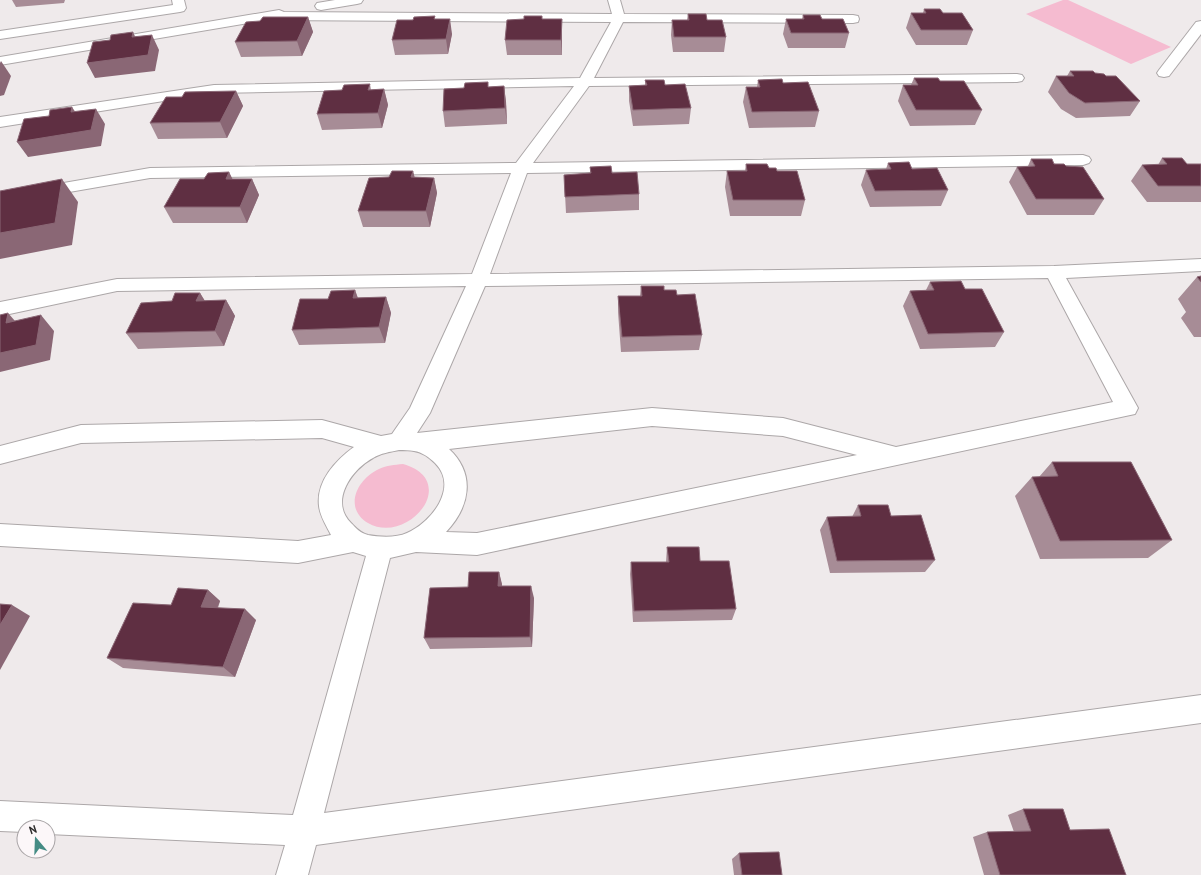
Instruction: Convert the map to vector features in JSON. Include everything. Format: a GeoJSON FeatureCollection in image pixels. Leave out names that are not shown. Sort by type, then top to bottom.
{"type":"FeatureCollection","features":[{"type":"Feature","properties":{"kind":"street"},"geometry":{"type":"LineString","coordinates":[[0,35],[180,8],[178,0]]}},
{"type":"Feature","properties":{"kind":"street"},"geometry":{"type":"LineString","coordinates":[[0,61],[357,0]]}},
{"type":"Feature","properties":{"kind":"street"},"geometry":{"type":"LineString","coordinates":[[399,443],[419,413],[479,279],[521,168],[585,82],[619,18],[614,0]]}},
{"type":"Feature","properties":{"kind":"street"},"geometry":{"type":"LineString","coordinates":[[264,16],[853,19]]}},
{"type":"Feature","properties":{"kind":"street"},"geometry":{"type":"LineString","coordinates":[[1164,73],[1201,25]]}},
{"type":"Feature","properties":{"kind":"street"},"geometry":{"type":"LineString","coordinates":[[0,122],[214,89],[585,82],[1017,78]]}},
{"type":"Feature","properties":{"kind":"street"},"geometry":{"type":"LineString","coordinates":[[0,199],[150,173],[1082,160]]}},
{"type":"Feature","properties":{"kind":"street"},"geometry":{"type":"LineString","coordinates":[[0,309],[116,285],[1054,272],[1201,265]]}},
{"type":"Feature","properties":{"kind":"street"},"geometry":{"type":"LineString","coordinates":[[898,457],[783,427],[652,418],[399,443],[362,453],[346,466],[335,481],[330,498],[331,515],[339,530],[353,541],[372,547],[394,547],[416,541],[477,544],[898,457],[1127,408],[1054,272]]}},
{"type":"Feature","properties":{"kind":"street"},"geometry":{"type":"LineString","coordinates":[[0,455],[81,434],[322,429],[436,450],[449,461],[456,476],[456,494],[449,512],[435,528],[416,541]]}},
{"type":"Feature","properties":{"kind":"street"},"geometry":{"type":"LineString","coordinates":[[0,535],[298,552],[353,541]]}},
{"type":"Feature","properties":{"kind":"street"},"geometry":{"type":"LineString","coordinates":[[292,875],[381,547]]}},
{"type":"Feature","properties":{"kind":"street"},"geometry":{"type":"LineString","coordinates":[[0,816],[303,831],[1201,709]]}},
{"type":"Feature","properties":{"kind":"shaded area"},"geometry":{"type":"Polygon","coordinates":[[[1063,0],[1068,0],[1171,47],[1131,64],[1026,14],[1063,0]]]}},
{"type":"Feature","properties":{"kind":"shaded area"},"geometry":{"type":"Polygon","coordinates":[[[403,464],[420,472],[428,484],[428,496],[422,508],[412,519],[398,526],[383,528],[368,523],[360,517],[356,510],[356,494],[359,487],[364,480],[379,469],[403,464]]]}},
{"type":"Feature","properties":{"kind":"building"},"geometry":{"type":"Polygon","coordinates":[[[924,9],[940,9],[943,13],[962,13],[973,30],[921,30],[911,13],[926,13],[924,9]]]}},
{"type":"Feature","properties":{"kind":"building"},"geometry":{"type":"Polygon","coordinates":[[[688,14],[706,14],[707,20],[722,20],[726,37],[674,37],[672,20],[689,20],[688,14]]]}},
{"type":"Feature","properties":{"kind":"building"},"geometry":{"type":"Polygon","coordinates":[[[803,15],[820,15],[822,19],[843,19],[849,33],[791,33],[786,19],[804,19],[803,15]]]}},
{"type":"Feature","properties":{"kind":"building"},"geometry":{"type":"Polygon","coordinates":[[[435,16],[434,19],[450,19],[446,39],[392,40],[397,20],[413,20],[414,17],[435,16]]]}},
{"type":"Feature","properties":{"kind":"building"},"geometry":{"type":"Polygon","coordinates":[[[524,16],[542,16],[542,19],[562,19],[561,40],[505,40],[507,20],[524,19],[524,16]]]}},
{"type":"Feature","properties":{"kind":"building"},"geometry":{"type":"Polygon","coordinates":[[[263,17],[308,17],[297,41],[235,42],[246,22],[260,21],[263,17]]]}},
{"type":"Feature","properties":{"kind":"building"},"geometry":{"type":"Polygon","coordinates":[[[133,32],[132,37],[152,35],[148,55],[87,63],[93,42],[110,40],[111,35],[133,32]]]}},
{"type":"Feature","properties":{"kind":"building"},"geometry":{"type":"Polygon","coordinates":[[[1070,71],[1093,71],[1106,76],[1116,76],[1140,101],[1085,103],[1069,93],[1056,76],[1074,76],[1070,71]]]}},
{"type":"Feature","properties":{"kind":"building"},"geometry":{"type":"Polygon","coordinates":[[[914,78],[938,78],[940,81],[964,81],[982,110],[916,110],[903,85],[918,85],[914,78]]]}},
{"type":"Feature","properties":{"kind":"building"},"geometry":{"type":"Polygon","coordinates":[[[782,79],[783,83],[808,82],[819,111],[752,112],[746,87],[760,87],[758,80],[782,79]]]}},
{"type":"Feature","properties":{"kind":"building"},"geometry":{"type":"Polygon","coordinates":[[[645,80],[664,80],[665,85],[685,84],[691,108],[633,110],[629,86],[647,85],[645,80]]]}},
{"type":"Feature","properties":{"kind":"building"},"geometry":{"type":"Polygon","coordinates":[[[488,82],[488,87],[504,86],[505,108],[443,111],[444,89],[464,88],[465,83],[488,82]]]}},
{"type":"Feature","properties":{"kind":"building"},"geometry":{"type":"Polygon","coordinates":[[[370,84],[368,90],[384,89],[378,113],[317,114],[324,91],[342,90],[344,85],[370,84]]]}},
{"type":"Feature","properties":{"kind":"building"},"geometry":{"type":"Polygon","coordinates":[[[236,91],[220,122],[150,123],[166,97],[182,97],[185,92],[236,91]]]}},
{"type":"Feature","properties":{"kind":"building"},"geometry":{"type":"Polygon","coordinates":[[[72,107],[71,112],[96,109],[91,130],[17,142],[24,119],[49,116],[50,110],[72,107]]]}},
{"type":"Feature","properties":{"kind":"building"},"geometry":{"type":"Polygon","coordinates":[[[1162,158],[1182,158],[1187,164],[1201,164],[1201,186],[1158,186],[1142,165],[1167,164],[1162,158]]]}},
{"type":"Feature","properties":{"kind":"building"},"geometry":{"type":"Polygon","coordinates":[[[1031,159],[1052,159],[1054,164],[1083,167],[1104,199],[1036,199],[1017,167],[1035,166],[1031,159]]]}},
{"type":"Feature","properties":{"kind":"building"},"geometry":{"type":"Polygon","coordinates":[[[909,162],[912,169],[937,168],[948,190],[875,191],[866,170],[891,169],[888,163],[909,162]]]}},
{"type":"Feature","properties":{"kind":"building"},"geometry":{"type":"Polygon","coordinates":[[[746,164],[767,164],[769,168],[776,168],[777,171],[797,171],[805,200],[733,200],[727,171],[747,171],[746,164]]]}},
{"type":"Feature","properties":{"kind":"building"},"geometry":{"type":"Polygon","coordinates":[[[611,166],[612,173],[637,172],[639,194],[565,197],[564,175],[591,173],[590,167],[611,166]]]}},
{"type":"Feature","properties":{"kind":"building"},"geometry":{"type":"Polygon","coordinates":[[[392,171],[413,171],[411,177],[434,178],[426,211],[358,211],[369,178],[389,177],[392,171]]]}},
{"type":"Feature","properties":{"kind":"building"},"geometry":{"type":"Polygon","coordinates":[[[229,172],[226,179],[252,179],[240,207],[164,207],[180,179],[204,179],[208,173],[229,172]]]}},
{"type":"Feature","properties":{"kind":"building"},"geometry":{"type":"Polygon","coordinates":[[[62,179],[55,223],[0,233],[0,191],[62,179]]]}},
{"type":"Feature","properties":{"kind":"building"},"geometry":{"type":"Polygon","coordinates":[[[1201,276],[1201,282],[1197,277],[1201,276]]]}},
{"type":"Feature","properties":{"kind":"building"},"geometry":{"type":"Polygon","coordinates":[[[961,281],[965,289],[982,289],[1004,332],[928,334],[910,291],[934,290],[930,282],[961,281]]]}},
{"type":"Feature","properties":{"kind":"building"},"geometry":{"type":"Polygon","coordinates":[[[641,286],[664,286],[664,290],[676,290],[677,295],[695,294],[702,335],[622,337],[618,296],[642,296],[641,286]]]}},
{"type":"Feature","properties":{"kind":"building"},"geometry":{"type":"Polygon","coordinates":[[[355,290],[353,298],[386,297],[379,327],[292,330],[300,299],[328,299],[331,291],[355,290]]]}},
{"type":"Feature","properties":{"kind":"building"},"geometry":{"type":"Polygon","coordinates":[[[175,293],[200,293],[196,301],[226,300],[215,331],[126,333],[141,303],[172,301],[175,293]]]}},
{"type":"Feature","properties":{"kind":"building"},"geometry":{"type":"Polygon","coordinates":[[[8,313],[6,323],[41,315],[36,345],[0,353],[0,315],[8,313]]]}},
{"type":"Feature","properties":{"kind":"building"},"geometry":{"type":"Polygon","coordinates":[[[1052,462],[1131,462],[1172,540],[1060,541],[1032,477],[1058,476],[1052,462]]]}},
{"type":"Feature","properties":{"kind":"building"},"geometry":{"type":"Polygon","coordinates":[[[858,505],[888,505],[891,516],[921,515],[935,560],[837,561],[827,517],[861,516],[858,505]]]}},
{"type":"Feature","properties":{"kind":"building"},"geometry":{"type":"Polygon","coordinates":[[[667,547],[699,547],[700,561],[729,561],[736,609],[634,611],[631,562],[669,562],[667,547]]]}},
{"type":"Feature","properties":{"kind":"building"},"geometry":{"type":"Polygon","coordinates":[[[469,572],[499,572],[498,586],[531,586],[530,637],[424,638],[430,588],[468,587],[469,572]]]}},
{"type":"Feature","properties":{"kind":"building"},"geometry":{"type":"Polygon","coordinates":[[[178,588],[208,590],[201,607],[245,609],[223,667],[107,658],[133,603],[171,605],[178,588]]]}},
{"type":"Feature","properties":{"kind":"building"},"geometry":{"type":"Polygon","coordinates":[[[0,604],[12,605],[0,625],[0,604]]]}},
{"type":"Feature","properties":{"kind":"building"},"geometry":{"type":"Polygon","coordinates":[[[1023,809],[1063,809],[1070,830],[1109,829],[1126,875],[1000,875],[987,832],[1031,831],[1023,809]]]}},
{"type":"Feature","properties":{"kind":"building"},"geometry":{"type":"Polygon","coordinates":[[[779,852],[782,875],[742,875],[739,853],[779,852]]]}}]}
